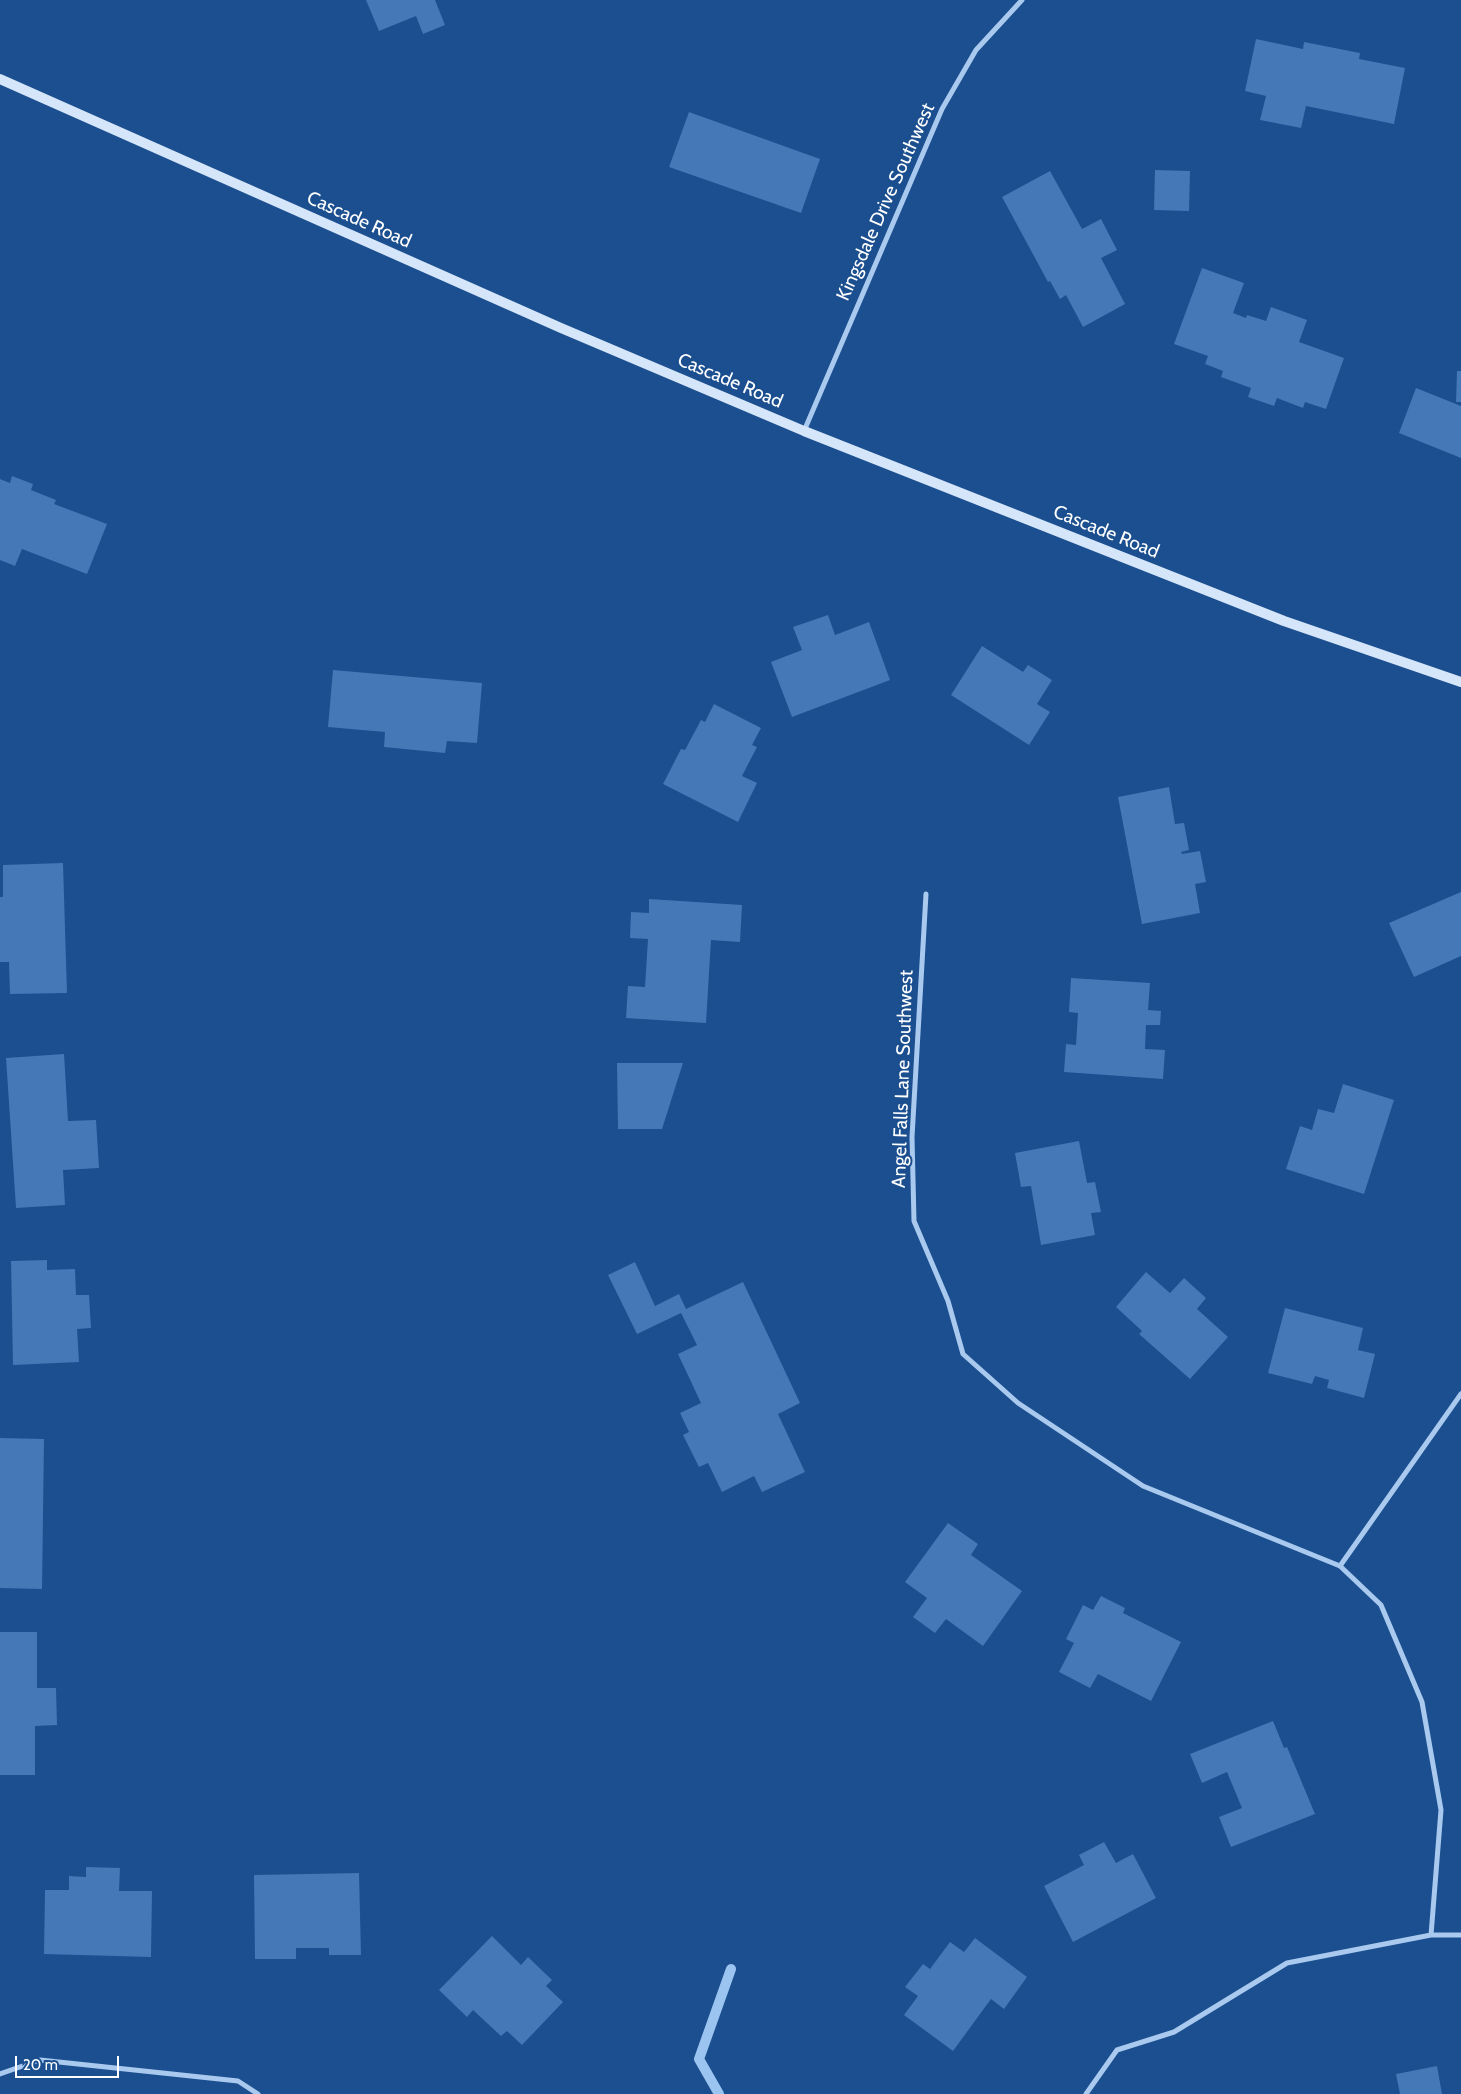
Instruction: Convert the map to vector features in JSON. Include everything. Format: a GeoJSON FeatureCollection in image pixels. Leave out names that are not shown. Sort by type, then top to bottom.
{"type":"FeatureCollection","features":[{"type":"Feature","properties":{"kind":"main road","name":"Cascade Road"},"geometry":{"type":"LineString","coordinates":[[0,79],[552,324],[804,431],[1284,622],[1461,682]]}},
{"type":"Feature","properties":{"kind":"street","name":"Kingsdale Drive Southwest"},"geometry":{"type":"LineString","coordinates":[[804,431],[942,109],[976,50],[1022,0]]}},
{"type":"Feature","properties":{"kind":"street","name":"Angel Falls Lane Southwest"},"geometry":{"type":"LineString","coordinates":[[926,894],[912,1137],[914,1221],[948,1301],[963,1354],[1018,1403],[1143,1486],[1340,1566],[1381,1605],[1422,1702],[1441,1810],[1431,1935]]}},
{"type":"Feature","properties":{"kind":"street"},"geometry":{"type":"LineString","coordinates":[[1340,1566],[1461,1394]]}},
{"type":"Feature","properties":{"kind":"street"},"geometry":{"type":"LineString","coordinates":[[1086,2094],[1116,2050],[1174,2032],[1287,1963],[1431,1935],[1461,1935]]}},
{"type":"Feature","properties":{"kind":"street"},"geometry":{"type":"LineString","coordinates":[[0,2074],[40,2060],[238,2081],[258,2094]]}},
{"type":"Feature","properties":{"kind":"building"},"geometry":{"type":"Polygon","coordinates":[[[366,0],[435,0],[445,25],[423,34],[416,16],[379,31],[366,0]]]}},
{"type":"Feature","properties":{"kind":"building"},"geometry":{"type":"Polygon","coordinates":[[[1256,39],[1303,49],[1304,42],[1360,53],[1359,59],[1405,68],[1394,124],[1306,106],[1301,128],[1260,120],[1266,96],[1245,91],[1256,39]]]}},
{"type":"Feature","properties":{"kind":"building"},"geometry":{"type":"Polygon","coordinates":[[[689,112],[820,159],[801,213],[669,167],[689,112]]]}},
{"type":"Feature","properties":{"kind":"building"},"geometry":{"type":"Polygon","coordinates":[[[1155,170],[1190,171],[1189,211],[1154,210],[1155,170]]]}},
{"type":"Feature","properties":{"kind":"building"},"geometry":{"type":"Polygon","coordinates":[[[1050,171],[1082,229],[1101,219],[1117,250],[1101,258],[1125,304],[1083,327],[1066,295],[1060,299],[1050,281],[1048,282],[1002,197],[1050,171]]]}},
{"type":"Feature","properties":{"kind":"building"},"geometry":{"type":"Polygon","coordinates":[[[1202,268],[1244,283],[1233,313],[1246,318],[1247,315],[1266,321],[1271,307],[1307,320],[1299,342],[1344,358],[1326,409],[1305,402],[1303,408],[1277,398],[1274,406],[1248,397],[1251,388],[1221,377],[1223,371],[1205,364],[1208,356],[1174,344],[1202,268]]]}},
{"type":"Feature","properties":{"kind":"building"},"geometry":{"type":"Polygon","coordinates":[[[1457,371],[1461,371],[1461,402],[1456,402],[1457,371]]]}},
{"type":"Feature","properties":{"kind":"building"},"geometry":{"type":"Polygon","coordinates":[[[1416,388],[1461,406],[1461,458],[1399,433],[1416,388]]]}},
{"type":"Feature","properties":{"kind":"building"},"geometry":{"type":"Polygon","coordinates":[[[12,476],[33,484],[31,490],[56,500],[54,504],[107,524],[87,574],[22,549],[15,566],[0,560],[0,479],[10,483],[12,476]]]}},
{"type":"Feature","properties":{"kind":"building"},"geometry":{"type":"Polygon","coordinates":[[[828,615],[835,635],[869,622],[890,680],[792,717],[771,662],[802,650],[793,627],[828,615]]]}},
{"type":"Feature","properties":{"kind":"building"},"geometry":{"type":"Polygon","coordinates":[[[982,646],[1023,672],[1028,665],[1052,680],[1037,704],[1050,712],[1029,745],[951,695],[982,646]]]}},
{"type":"Feature","properties":{"kind":"building"},"geometry":{"type":"Polygon","coordinates":[[[333,670],[482,683],[477,743],[447,741],[445,753],[384,747],[385,732],[328,727],[333,670]]]}},
{"type":"Feature","properties":{"kind":"building"},"geometry":{"type":"Polygon","coordinates":[[[714,704],[761,728],[752,745],[757,747],[742,776],[757,783],[738,822],[663,784],[681,749],[685,750],[701,720],[705,722],[714,704]]]}},
{"type":"Feature","properties":{"kind":"building"},"geometry":{"type":"Polygon","coordinates":[[[1169,787],[1175,824],[1184,823],[1189,850],[1181,852],[1182,854],[1200,851],[1206,882],[1195,884],[1200,913],[1142,924],[1118,797],[1169,787]]]}},
{"type":"Feature","properties":{"kind":"building"},"geometry":{"type":"Polygon","coordinates":[[[63,863],[67,993],[10,994],[9,962],[0,962],[0,897],[3,897],[3,865],[63,863]]]}},
{"type":"Feature","properties":{"kind":"building"},"geometry":{"type":"Polygon","coordinates":[[[1461,892],[1461,956],[1414,977],[1389,923],[1461,892]]]}},
{"type":"Feature","properties":{"kind":"building"},"geometry":{"type":"Polygon","coordinates":[[[649,899],[742,905],[740,942],[711,940],[706,1023],[626,1018],[628,986],[645,987],[648,939],[630,938],[631,912],[649,913],[649,899]]]}},
{"type":"Feature","properties":{"kind":"building"},"geometry":{"type":"Polygon","coordinates":[[[1071,978],[1150,983],[1148,1010],[1161,1011],[1160,1025],[1146,1025],[1145,1049],[1165,1050],[1163,1079],[1064,1072],[1066,1044],[1076,1045],[1078,1013],[1069,1012],[1071,978]]]}},
{"type":"Feature","properties":{"kind":"building"},"geometry":{"type":"Polygon","coordinates":[[[64,1054],[68,1121],[96,1120],[99,1168],[63,1170],[65,1205],[16,1208],[6,1058],[64,1054]]]}},
{"type":"Feature","properties":{"kind":"building"},"geometry":{"type":"Polygon","coordinates":[[[617,1063],[683,1063],[662,1129],[618,1129],[617,1063]]]}},
{"type":"Feature","properties":{"kind":"building"},"geometry":{"type":"Polygon","coordinates":[[[1343,1084],[1394,1100],[1364,1194],[1286,1169],[1300,1126],[1312,1130],[1318,1109],[1334,1113],[1343,1084]]]}},
{"type":"Feature","properties":{"kind":"building"},"geometry":{"type":"Polygon","coordinates":[[[1079,1141],[1087,1183],[1095,1182],[1101,1212],[1091,1213],[1095,1235],[1041,1245],[1031,1186],[1021,1187],[1015,1153],[1079,1141]]]}},
{"type":"Feature","properties":{"kind":"building"},"geometry":{"type":"Polygon","coordinates":[[[47,1260],[47,1270],[75,1269],[76,1295],[89,1295],[91,1328],[77,1329],[79,1362],[13,1365],[11,1261],[47,1260]]]}},
{"type":"Feature","properties":{"kind":"building"},"geometry":{"type":"Polygon","coordinates":[[[635,1262],[655,1306],[679,1294],[686,1309],[743,1282],[800,1403],[778,1414],[805,1472],[762,1492],[754,1476],[722,1492],[708,1463],[699,1467],[683,1435],[689,1432],[680,1413],[701,1403],[678,1354],[697,1345],[681,1313],[637,1334],[608,1275],[635,1262]]]}},
{"type":"Feature","properties":{"kind":"building"},"geometry":{"type":"Polygon","coordinates":[[[1146,1272],[1170,1293],[1184,1278],[1206,1298],[1197,1309],[1228,1337],[1190,1379],[1139,1334],[1142,1331],[1116,1307],[1146,1272]]]}},
{"type":"Feature","properties":{"kind":"building"},"geometry":{"type":"Polygon","coordinates":[[[1285,1308],[1363,1328],[1358,1350],[1375,1354],[1364,1398],[1327,1388],[1329,1380],[1315,1376],[1312,1384],[1268,1373],[1285,1308]]]}},
{"type":"Feature","properties":{"kind":"building"},"geometry":{"type":"Polygon","coordinates":[[[0,1438],[44,1439],[42,1589],[0,1588],[0,1438]]]}},
{"type":"Feature","properties":{"kind":"building"},"geometry":{"type":"Polygon","coordinates":[[[948,1523],[978,1544],[971,1555],[1022,1591],[983,1646],[946,1619],[935,1633],[913,1617],[927,1598],[905,1582],[948,1523]]]}},
{"type":"Feature","properties":{"kind":"building"},"geometry":{"type":"Polygon","coordinates":[[[1101,1596],[1125,1608],[1123,1613],[1181,1642],[1151,1701],[1098,1674],[1090,1688],[1059,1672],[1074,1643],[1066,1639],[1083,1605],[1093,1610],[1101,1596]]]}},
{"type":"Feature","properties":{"kind":"building"},"geometry":{"type":"Polygon","coordinates":[[[0,1632],[37,1632],[37,1688],[56,1688],[57,1725],[35,1726],[35,1775],[0,1775],[0,1632]]]}},
{"type":"Feature","properties":{"kind":"building"},"geometry":{"type":"Polygon","coordinates":[[[1273,1721],[1284,1748],[1287,1747],[1315,1814],[1231,1847],[1219,1817],[1242,1808],[1227,1772],[1202,1783],[1190,1754],[1273,1721]]]}},
{"type":"Feature","properties":{"kind":"building"},"geometry":{"type":"Polygon","coordinates":[[[1104,1842],[1116,1863],[1133,1854],[1156,1898],[1073,1942],[1044,1886],[1084,1865],[1079,1855],[1104,1842]]]}},
{"type":"Feature","properties":{"kind":"building"},"geometry":{"type":"Polygon","coordinates":[[[86,1867],[120,1868],[119,1891],[152,1891],[151,1957],[44,1954],[45,1890],[69,1890],[69,1876],[86,1877],[86,1867]]]}},
{"type":"Feature","properties":{"kind":"building"},"geometry":{"type":"Polygon","coordinates":[[[359,1873],[361,1955],[329,1955],[329,1948],[296,1948],[296,1959],[255,1959],[254,1875],[359,1873]]]}},
{"type":"Feature","properties":{"kind":"building"},"geometry":{"type":"Polygon","coordinates":[[[492,1936],[521,1965],[528,1957],[552,1980],[546,1986],[563,2002],[522,2045],[507,2031],[501,2036],[473,2010],[467,2017],[439,1990],[492,1936]]]}},
{"type":"Feature","properties":{"kind":"building"},"geometry":{"type":"Polygon","coordinates":[[[975,1938],[1027,1977],[1004,2009],[991,1999],[953,2051],[904,2015],[918,1996],[905,1987],[923,1964],[930,1969],[950,1942],[964,1952],[975,1938]]]}},
{"type":"Feature","properties":{"kind":"building"},"geometry":{"type":"Polygon","coordinates":[[[1437,2066],[1442,2094],[1400,2094],[1396,2074],[1437,2066]]]}},
{"type":"Feature","properties":{"kind":"waterway"},"geometry":{"type":"LineString","coordinates":[[719,2094],[699,2059],[731,1969]]}}]}
